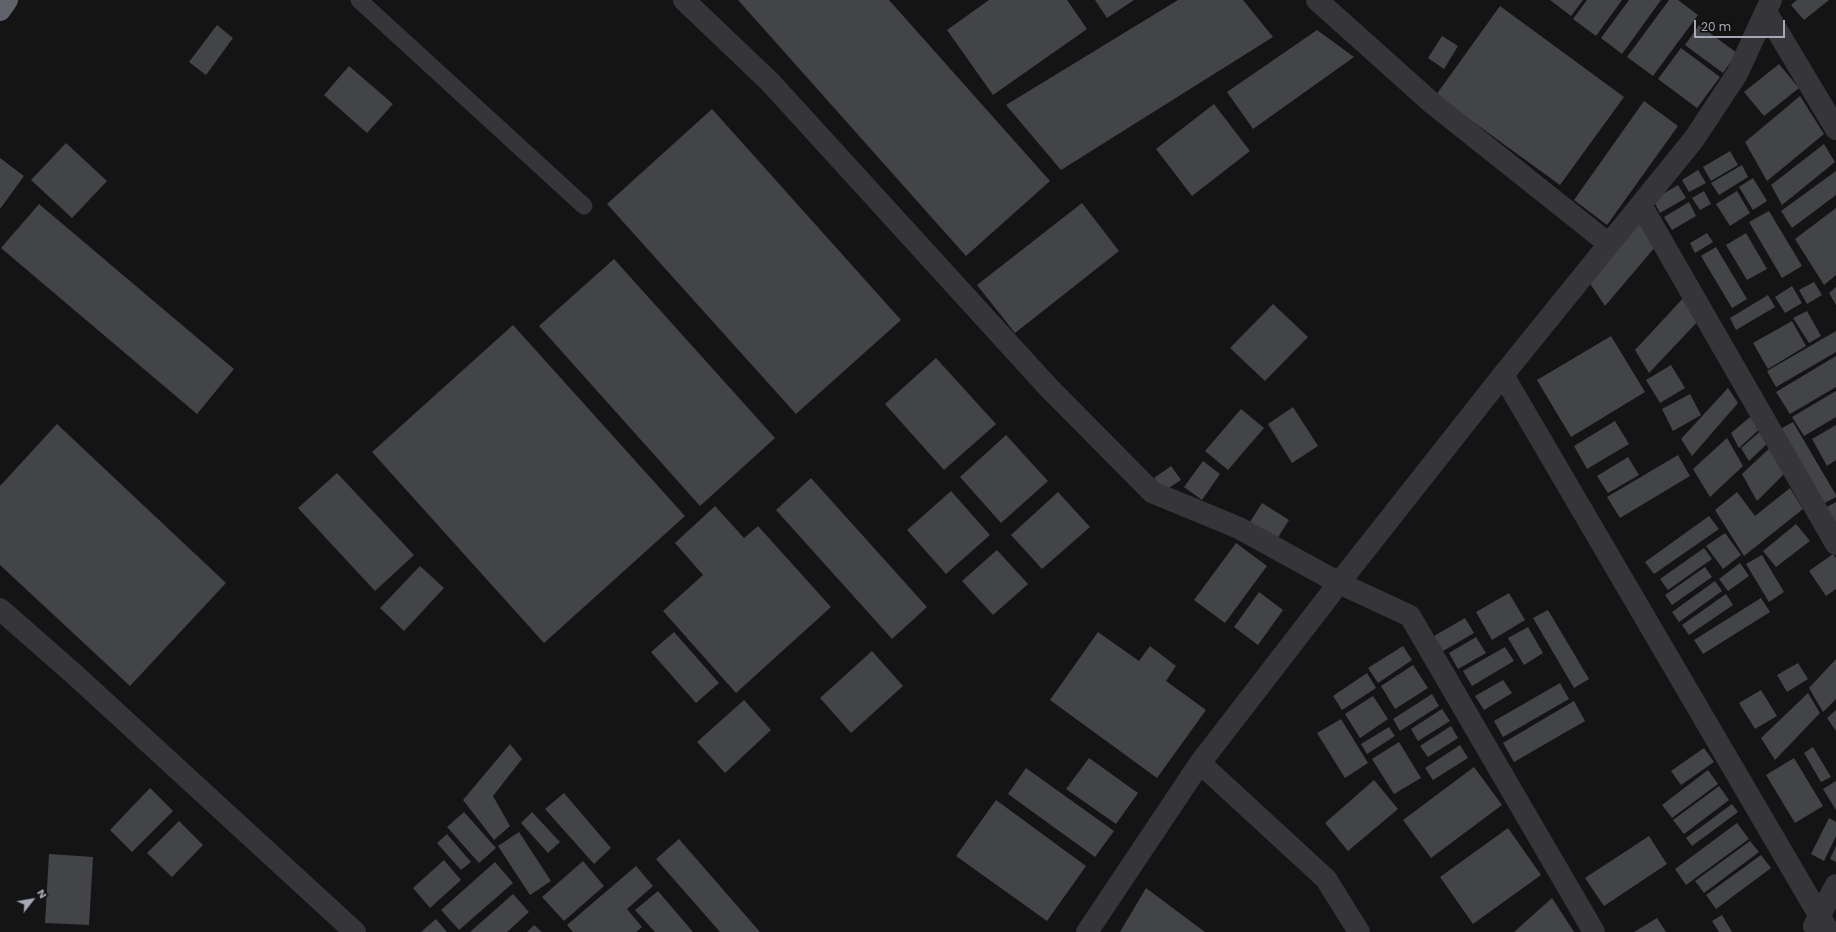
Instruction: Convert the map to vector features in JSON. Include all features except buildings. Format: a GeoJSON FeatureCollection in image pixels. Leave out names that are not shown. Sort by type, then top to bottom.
{"type":"FeatureCollection","features":[{"type":"Feature","properties":{"kind":"highway"},"geometry":{"type":"LineString","coordinates":[[0,10],[7,0]]}},
{"type":"Feature","properties":{"kind":"street"},"geometry":{"type":"LineString","coordinates":[[684,0],[770,82],[1048,388],[1152,492],[1238,528],[1339,583],[1410,616],[1594,932]]}},
{"type":"Feature","properties":{"kind":"street"},"geometry":{"type":"LineString","coordinates":[[1317,0],[1433,104],[1610,244]]}},
{"type":"Feature","properties":{"kind":"street"},"geometry":{"type":"LineString","coordinates":[[1769,6],[1836,129]]}},
{"type":"Feature","properties":{"kind":"street"},"geometry":{"type":"LineString","coordinates":[[1087,932],[1200,763],[1502,375],[1694,139],[1737,74],[1769,6]]}},
{"type":"Feature","properties":{"kind":"street"},"geometry":{"type":"LineString","coordinates":[[1641,205],[1836,544]]}},
{"type":"Feature","properties":{"kind":"street"},"geometry":{"type":"LineString","coordinates":[[1502,375],[1820,926]]}},
{"type":"Feature","properties":{"kind":"street"},"geometry":{"type":"LineString","coordinates":[[0,609],[74,674],[355,932]]}},
{"type":"Feature","properties":{"kind":"street"},"geometry":{"type":"LineString","coordinates":[[1200,763],[1326,879],[1359,932]]}},
{"type":"Feature","properties":{"kind":"street"},"geometry":{"type":"LineString","coordinates":[[1820,926],[1836,885]]}},
{"type":"Feature","properties":{"kind":"lane"},"geometry":{"type":"LineString","coordinates":[[359,0],[584,206]]}}]}
